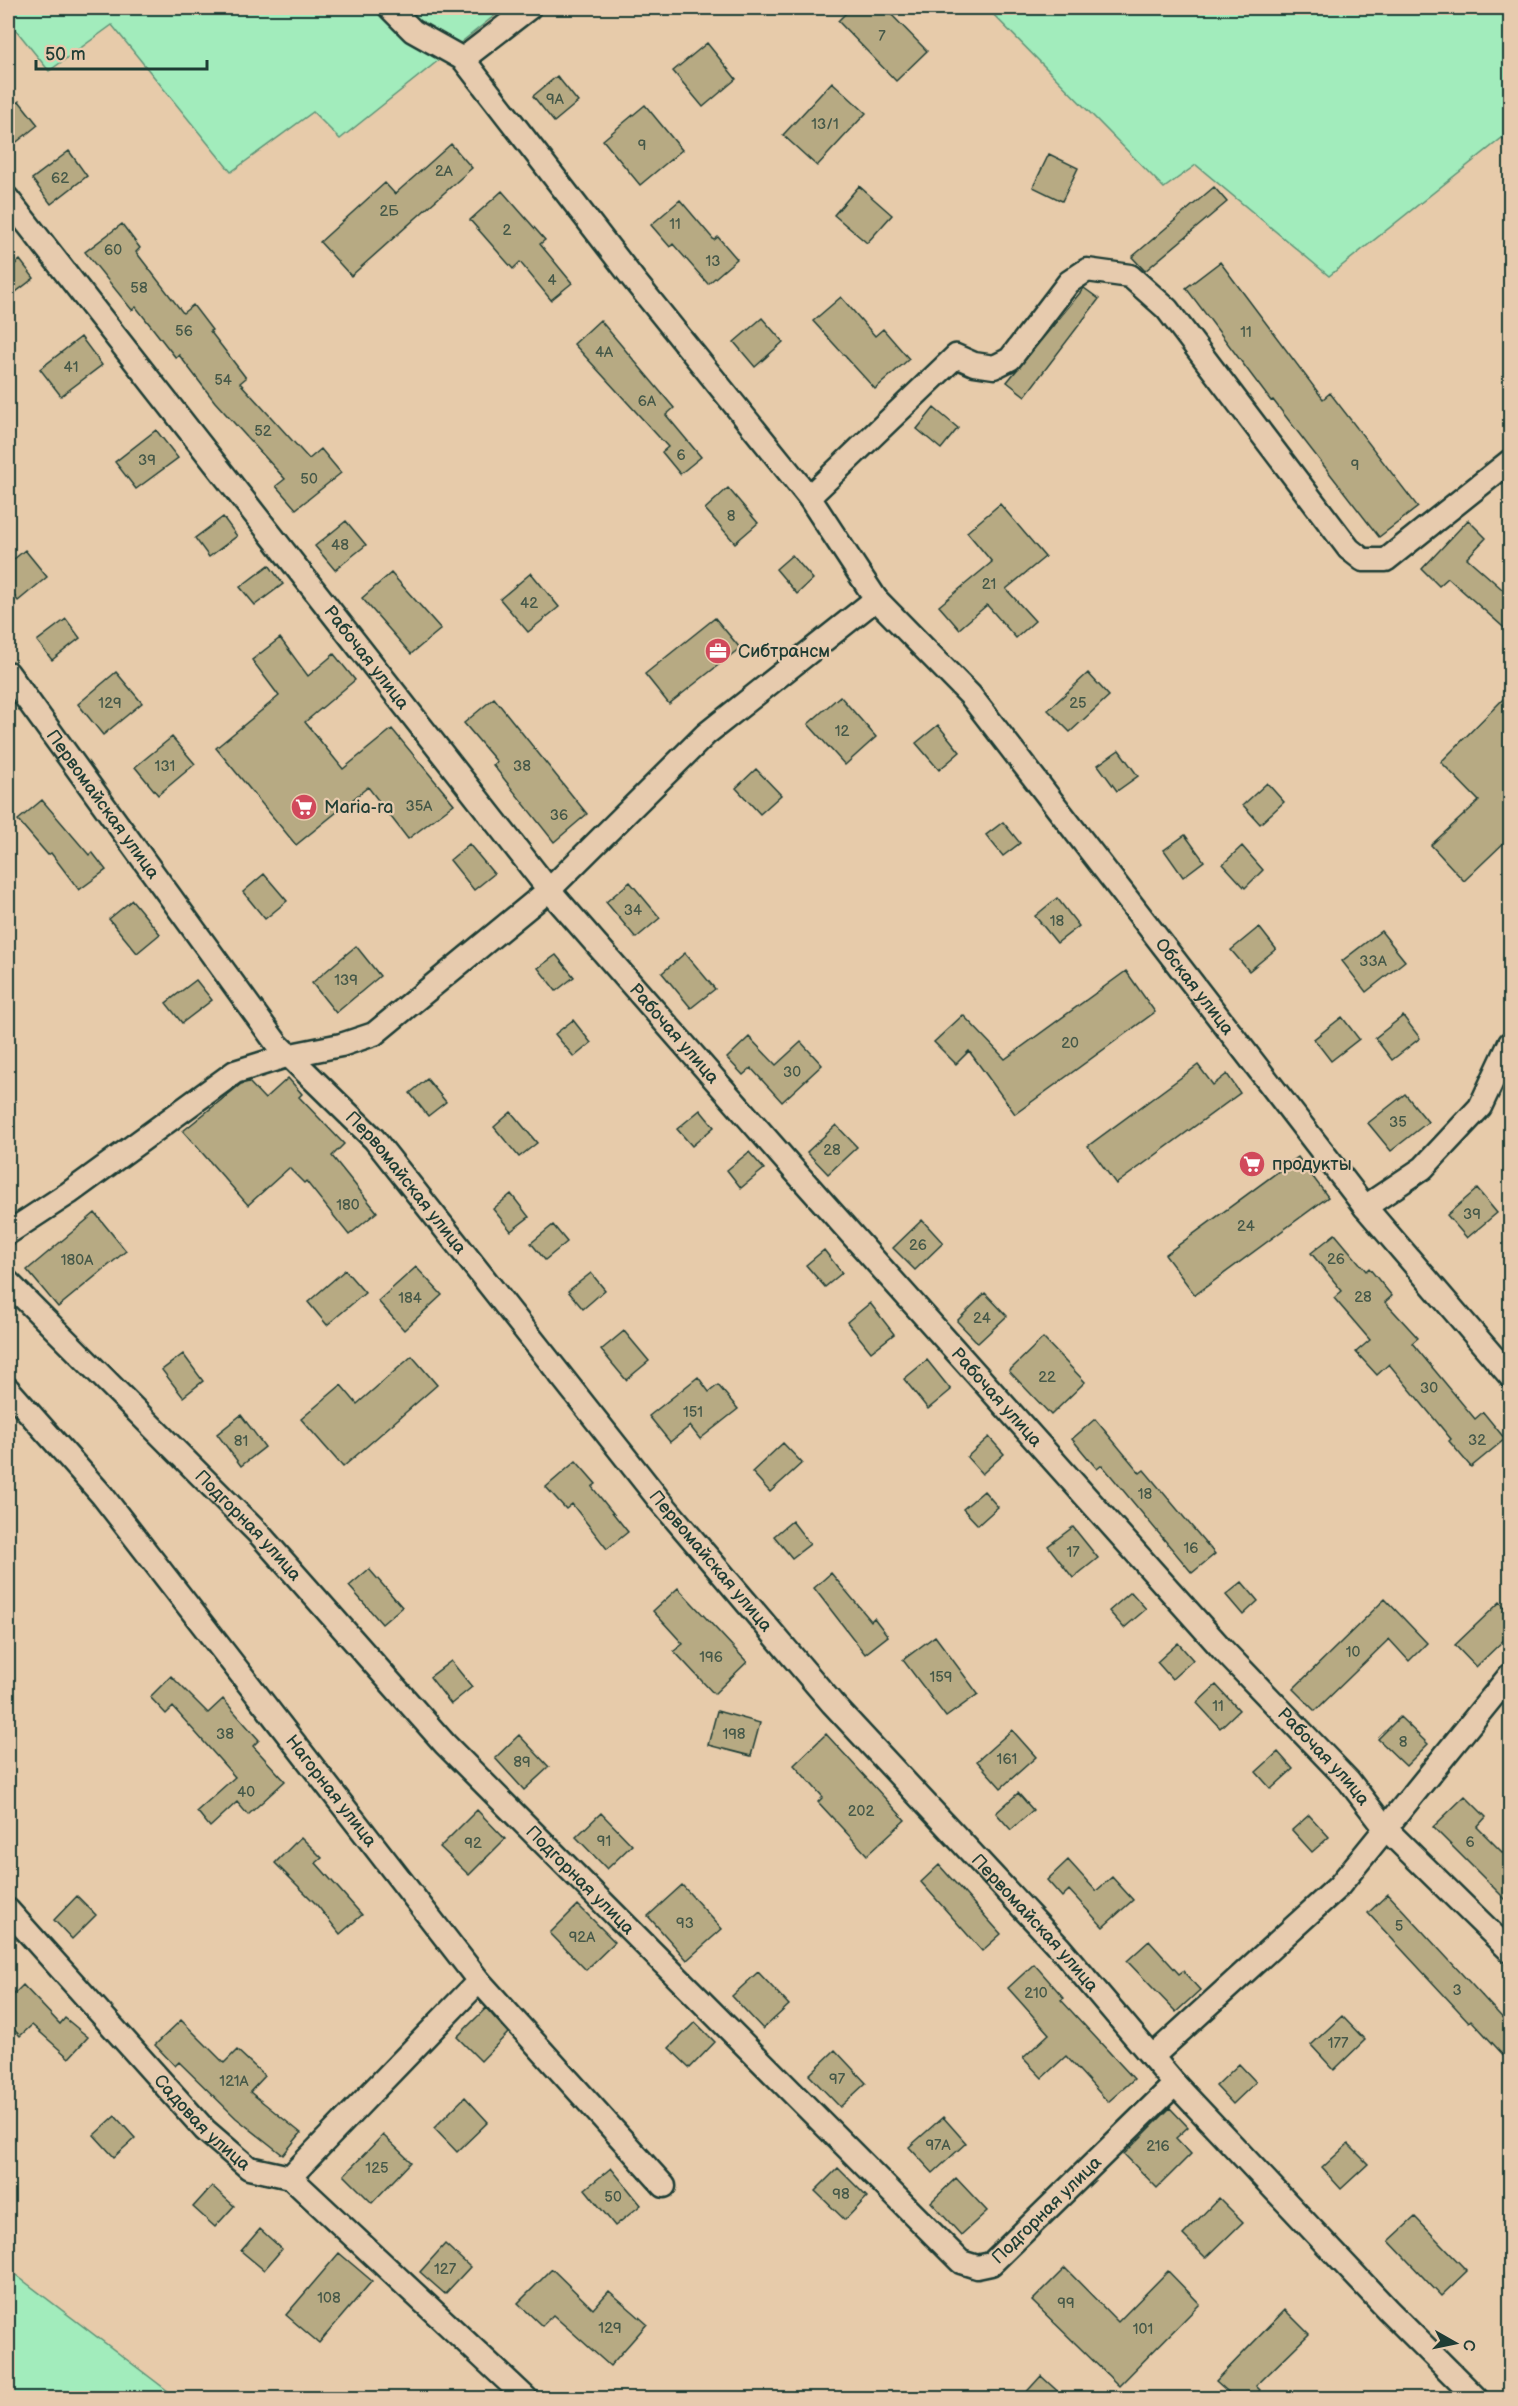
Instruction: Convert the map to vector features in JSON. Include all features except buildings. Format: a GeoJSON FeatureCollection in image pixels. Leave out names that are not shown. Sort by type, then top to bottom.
{"type":"FeatureCollection","features":[{"type":"Feature","properties":{"kind":"street"},"geometry":{"type":"LineString","coordinates":[[390,8],[413,31],[463,59],[529,8]]}},
{"type":"Feature","properties":{"kind":"street","name":"Обская улица"},"geometry":{"type":"LineString","coordinates":[[463,59],[634,280],[809,497],[876,599],[970,695],[1365,1207],[1510,1376]]}},
{"type":"Feature","properties":{"kind":"street","name":"Рабочая улица"},"geometry":{"type":"LineString","coordinates":[[8,199],[549,890],[809,1188],[1222,1649],[1350,1781],[1386,1829],[1510,1951]]}},
{"type":"Feature","properties":{"kind":"street"},"geometry":{"type":"LineString","coordinates":[[809,497],[956,356],[974,364],[993,367],[1010,359],[1069,282],[1087,270],[1130,276],[1167,309],[1349,549],[1363,560],[1386,560],[1510,461]]}},
{"type":"Feature","properties":{"kind":"street"},"geometry":{"type":"LineString","coordinates":[[8,1233],[69,1193],[235,1072],[286,1056],[341,1045],[374,1034],[549,890],[706,734],[876,599]]}},
{"type":"Feature","properties":{"kind":"street","name":"Первомайская улица"},"geometry":{"type":"LineString","coordinates":[[8,673],[286,1056],[374,1139],[660,1501],[832,1703],[1060,1948],[1175,2084],[1388,2310],[1476,2398]]}},
{"type":"Feature","properties":{"kind":"street"},"geometry":{"type":"LineString","coordinates":[[1365,1207],[1423,1168],[1480,1107],[1510,1042]]}},
{"type":"Feature","properties":{"kind":"street","name":"Подгорная улица"},"geometry":{"type":"LineString","coordinates":[[8,1282],[261,1536],[445,1744],[961,2262],[977,2268],[991,2264],[1175,2084]]}},
{"type":"Feature","properties":{"kind":"street","name":"Нагорная улица"},"geometry":{"type":"LineString","coordinates":[[8,1389],[102,1495],[479,1981],[664,2186]]}},
{"type":"Feature","properties":{"kind":"street"},"geometry":{"type":"LineString","coordinates":[[1152,2057],[1339,1886],[1510,1675]]}},
{"type":"Feature","properties":{"kind":"street","name":"Садовая улица"},"geometry":{"type":"LineString","coordinates":[[8,1910],[205,2130],[249,2168],[290,2177]]}},
{"type":"Feature","properties":{"kind":"street"},"geometry":{"type":"LineString","coordinates":[[479,1981],[290,2177],[526,2398]]}},
{"type":"Feature","properties":{"kind":"green space"},"geometry":{"type":"Polygon","coordinates":[[[8,8],[504,8],[340,139],[313,112],[231,172],[112,25],[49,71],[8,20],[8,8]]]}},
{"type":"Feature","properties":{"kind":"green space"},"geometry":{"type":"Polygon","coordinates":[[[987,8],[1510,8],[1510,143],[1502,138],[1329,276],[1196,165],[1164,188],[987,8]]]}},
{"type":"Feature","properties":{"kind":"green space"},"geometry":{"type":"Polygon","coordinates":[[[8,2269],[177,2398],[8,2398],[8,2269]]]}},
{"type":"Feature","properties":{"kind":"place","name":"Сибтрансм"},"geometry":{"type":"Point","coordinates":[718,651]}},
{"type":"Feature","properties":{"kind":"place","name":"Maria-ra"},"geometry":{"type":"Point","coordinates":[304,807]}},
{"type":"Feature","properties":{"kind":"place","name":"продукты"},"geometry":{"type":"Point","coordinates":[1252,1164]}}]}
